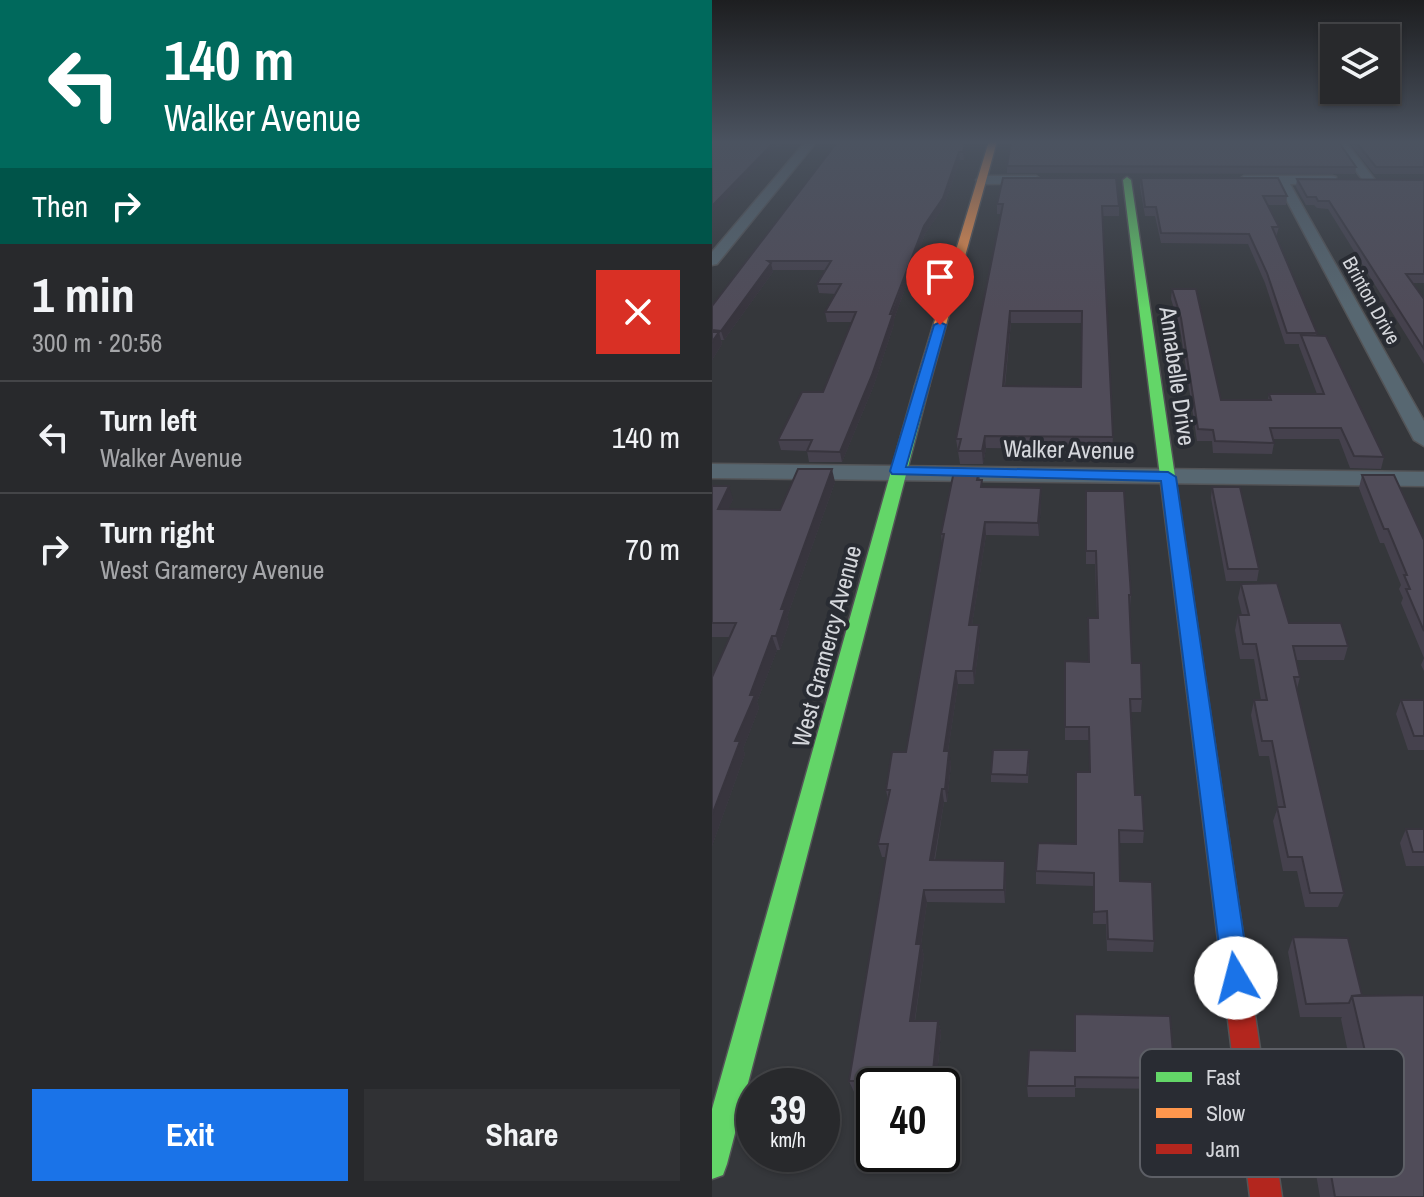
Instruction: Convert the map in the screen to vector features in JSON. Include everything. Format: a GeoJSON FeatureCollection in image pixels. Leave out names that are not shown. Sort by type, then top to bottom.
{"type":"FeatureCollection","features":[{"type":"Feature","properties":{"kind":"street"},"geometry":{"type":"LineString","coordinates":[[712,261],[765,197]]}},
{"type":"Feature","properties":{"kind":"street","name":"West Gramercy Avenue"},"geometry":{"type":"LineString","coordinates":[[712,1164],[897,471],[977,197]]}},
{"type":"Feature","properties":{"kind":"street","name":"Annabelle Drive"},"geometry":{"type":"LineString","coordinates":[[1129,197],[1246,1049]]}},
{"type":"Feature","properties":{"kind":"street","name":"Brinton Drive"},"geometry":{"type":"LineString","coordinates":[[1291,197],[1424,440]]}},
{"type":"Feature","properties":{"kind":"street","name":"Walker Avenue"},"geometry":{"type":"LineString","coordinates":[[712,471],[1424,479]]}},
{"type":"Feature","properties":{"kind":"street","name":"Annabelle Drive"},"geometry":{"type":"LineString","coordinates":[[1263,1177],[1266,1197]]}},
{"type":"Feature","properties":{"kind":"building"},"geometry":{"type":"Polygon","coordinates":[[[712,197],[721,197],[712,206],[712,197]]]}},
{"type":"Feature","properties":{"kind":"building"},"geometry":{"type":"Polygon","coordinates":[[[795,197],[943,197],[924,226],[890,314],[893,314],[872,375],[840,452],[807,451],[812,440],[778,440],[802,392],[823,392],[856,312],[825,312],[841,284],[817,284],[831,261],[768,261],[771,263],[721,331],[712,330],[712,306],[795,197]]]}},
{"type":"Feature","properties":{"kind":"building"},"geometry":{"type":"Polygon","coordinates":[[[999,197],[1118,197],[1119,206],[1102,206],[1113,437],[985,436],[982,451],[958,451],[961,439],[956,439],[1003,204],[997,204],[999,197]],[[1010,311],[1003,386],[1081,387],[1082,311],[1010,311]]]}},
{"type":"Feature","properties":{"kind":"building"},"geometry":{"type":"Polygon","coordinates":[[[1144,197],[1263,197],[1279,227],[1272,227],[1317,333],[1287,333],[1267,273],[1249,234],[1161,233],[1156,207],[1145,207],[1144,197]]]}},
{"type":"Feature","properties":{"kind":"building"},"geometry":{"type":"Polygon","coordinates":[[[1307,197],[1424,197],[1424,274],[1406,274],[1424,299],[1424,349],[1329,201],[1307,197]]]}},
{"type":"Feature","properties":{"kind":"building"},"geometry":{"type":"Polygon","coordinates":[[[1172,289],[1196,289],[1221,400],[1271,400],[1269,394],[1324,394],[1301,335],[1326,336],[1384,457],[1354,456],[1341,428],[1270,428],[1274,443],[1215,441],[1213,430],[1198,429],[1181,318],[1172,289]]]}},
{"type":"Feature","properties":{"kind":"building"},"geometry":{"type":"Polygon","coordinates":[[[798,469],[832,469],[781,609],[785,609],[776,636],[772,636],[750,695],[755,695],[735,741],[740,741],[712,815],[712,677],[736,623],[712,623],[712,486],[729,486],[718,509],[780,510],[798,469]]]}},
{"type":"Feature","properties":{"kind":"building"},"geometry":{"type":"Polygon","coordinates":[[[954,471],[979,472],[977,480],[982,480],[981,487],[1041,488],[1038,523],[985,522],[969,625],[979,625],[973,671],[956,671],[944,751],[949,751],[945,789],[942,789],[930,860],[1005,861],[1004,890],[924,890],[916,944],[921,944],[910,1021],[938,1021],[933,1068],[856,1068],[856,1081],[849,1081],[888,844],[878,844],[890,790],[886,790],[892,752],[906,752],[944,534],[941,534],[954,471]]]}},
{"type":"Feature","properties":{"kind":"building"},"geometry":{"type":"Polygon","coordinates":[[[1362,475],[1394,475],[1424,540],[1424,631],[1406,589],[1410,589],[1404,575],[1407,575],[1362,475]]]}},
{"type":"Feature","properties":{"kind":"building"},"geometry":{"type":"Polygon","coordinates":[[[1212,487],[1240,487],[1259,569],[1228,569],[1212,487]]]}},
{"type":"Feature","properties":{"kind":"building"},"geometry":{"type":"Polygon","coordinates":[[[1086,491],[1124,491],[1132,663],[1141,663],[1142,699],[1130,699],[1135,795],[1142,795],[1144,831],[1119,830],[1120,881],[1152,882],[1154,941],[1108,939],[1107,911],[1094,912],[1094,873],[1036,871],[1038,843],[1076,844],[1076,772],[1090,772],[1089,727],[1065,727],[1065,661],[1089,662],[1088,618],[1098,618],[1096,551],[1086,551],[1086,491]]]}},
{"type":"Feature","properties":{"kind":"building"},"geometry":{"type":"Polygon","coordinates":[[[1277,583],[1289,623],[1341,623],[1348,646],[1293,646],[1300,677],[1294,677],[1344,893],[1310,893],[1302,857],[1288,857],[1277,807],[1285,807],[1272,741],[1262,741],[1254,700],[1267,700],[1256,644],[1243,644],[1238,615],[1249,615],[1241,584],[1277,583]]]}},
{"type":"Feature","properties":{"kind":"building"},"geometry":{"type":"Polygon","coordinates":[[[1401,700],[1424,700],[1424,736],[1414,736],[1401,700]]]}},
{"type":"Feature","properties":{"kind":"building"},"geometry":{"type":"Polygon","coordinates":[[[993,750],[1029,750],[1027,775],[991,774],[993,750]]]}},
{"type":"Feature","properties":{"kind":"building"},"geometry":{"type":"Polygon","coordinates":[[[1406,829],[1424,829],[1424,852],[1413,852],[1406,829]]]}},
{"type":"Feature","properties":{"kind":"building"},"geometry":{"type":"Polygon","coordinates":[[[1293,937],[1348,938],[1362,995],[1352,996],[1349,1003],[1306,1004],[1293,937]]]}},
{"type":"Feature","properties":{"kind":"building"},"geometry":{"type":"Polygon","coordinates":[[[1424,995],[1424,1197],[1335,1197],[1331,1177],[1404,1177],[1404,1049],[1364,1049],[1352,996],[1424,995]]]}},
{"type":"Feature","properties":{"kind":"building"},"geometry":{"type":"Polygon","coordinates":[[[1075,1014],[1170,1016],[1173,1049],[1140,1049],[1140,1078],[1075,1077],[1075,1086],[1027,1086],[1029,1050],[1075,1051],[1075,1014]]]}},
{"type":"Feature","properties":{"kind":"traffic: fast"},"geometry":{"type":"LineString","coordinates":[[1129,197],[1232,948]]}},
{"type":"Feature","properties":{"kind":"traffic: fast"},"geometry":{"type":"LineString","coordinates":[[712,1164],[922,386]]}},
{"type":"Feature","properties":{"kind":"traffic: slow"},"geometry":{"type":"LineString","coordinates":[[922,386],[977,197]]}},
{"type":"Feature","properties":{"kind":"traffic: jam"},"geometry":{"type":"LineString","coordinates":[[1232,948],[1246,1049]]}},
{"type":"Feature","properties":{"kind":"traffic: jam"},"geometry":{"type":"LineString","coordinates":[[1263,1177],[1266,1197]]}},
{"type":"Feature","properties":{"kind":"route"},"geometry":{"type":"LineString","coordinates":[[940,325],[897,471],[1168,477],[1236,978]]}}]}
